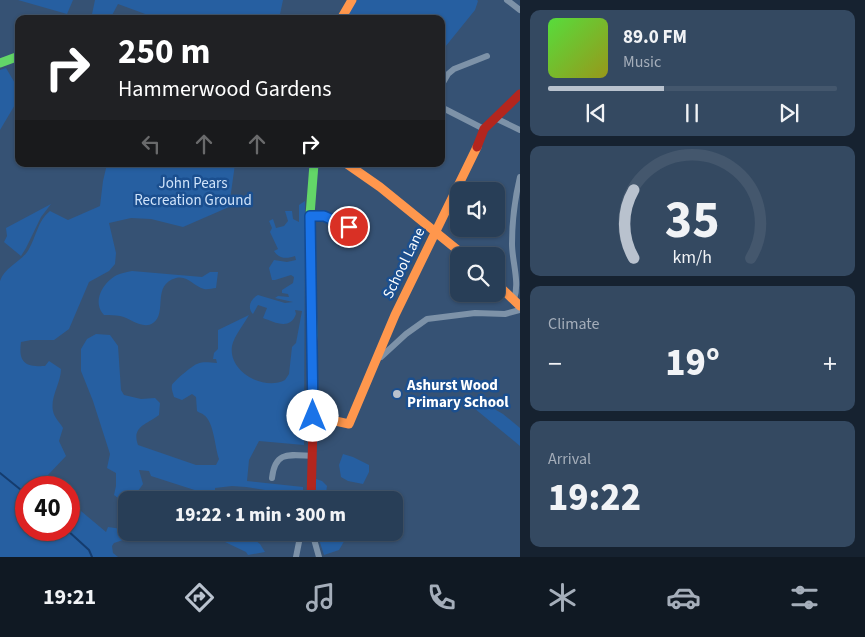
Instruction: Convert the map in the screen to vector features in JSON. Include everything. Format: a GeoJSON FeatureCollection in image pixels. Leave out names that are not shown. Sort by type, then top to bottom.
{"type":"FeatureCollection","features":[{"type":"Feature","properties":{"kind":"street"},"geometry":{"type":"LineString","coordinates":[[343,15],[352,0]]}},
{"type":"Feature","properties":{"kind":"street"},"geometry":{"type":"LineString","coordinates":[[507,0],[520,10]]}},
{"type":"Feature","properties":{"kind":"street"},"geometry":{"type":"LineString","coordinates":[[445,79],[454,69],[487,56]]}},
{"type":"Feature","properties":{"kind":"street"},"geometry":{"type":"LineString","coordinates":[[0,63],[15,57]]}},
{"type":"Feature","properties":{"kind":"street","name":"School Lane"},"geometry":{"type":"LineString","coordinates":[[313,416],[349,424],[395,315],[435,231],[473,158],[484,129],[520,94]]}},
{"type":"Feature","properties":{"kind":"street"},"geometry":{"type":"LineString","coordinates":[[445,109],[484,129]]}},
{"type":"Feature","properties":{"kind":"street"},"geometry":{"type":"LineString","coordinates":[[495,118],[520,130]]}},
{"type":"Feature","properties":{"kind":"street"},"geometry":{"type":"LineString","coordinates":[[311,491],[313,416],[310,216],[314,167]]}},
{"type":"Feature","properties":{"kind":"street"},"geometry":{"type":"LineString","coordinates":[[351,167],[380,187],[454,247]]}},
{"type":"Feature","properties":{"kind":"street"},"geometry":{"type":"LineString","coordinates":[[517,302],[512,226],[520,177]]}},
{"type":"Feature","properties":{"kind":"street"},"geometry":{"type":"LineString","coordinates":[[310,216],[324,216],[349,227],[353,232],[353,238]]}},
{"type":"Feature","properties":{"kind":"street"},"geometry":{"type":"LineString","coordinates":[[505,292],[517,302]]}},
{"type":"Feature","properties":{"kind":"street"},"geometry":{"type":"LineString","coordinates":[[377,358],[381,357],[406,334],[427,319],[475,313],[506,314],[520,310]]}},
{"type":"Feature","properties":{"kind":"street"},"geometry":{"type":"LineString","coordinates":[[272,478],[273,466],[282,457],[290,455],[313,456]]}},
{"type":"Feature","properties":{"kind":"street"},"geometry":{"type":"LineString","coordinates":[[290,455],[290,464]]}},
{"type":"Feature","properties":{"kind":"street"},"geometry":{"type":"LineString","coordinates":[[296,557],[299,541]]}},
{"type":"Feature","properties":{"kind":"street"},"geometry":{"type":"LineString","coordinates":[[315,541],[319,557]]}},
{"type":"Feature","properties":{"kind":"green space"},"geometry":{"type":"Polygon","coordinates":[[[18,0],[73,0],[67,14],[18,0]]]}},
{"type":"Feature","properties":{"kind":"green space"},"geometry":{"type":"Polygon","coordinates":[[[95,0],[283,0],[280,15],[148,15],[118,4],[112,15],[92,15],[95,0]]]}},
{"type":"Feature","properties":{"kind":"green space"},"geometry":{"type":"Polygon","coordinates":[[[357,0],[478,1],[475,10],[445,47],[445,15],[348,15],[357,0]]]}},
{"type":"Feature","properties":{"kind":"green space"},"geometry":{"type":"Polygon","coordinates":[[[6,68],[15,83],[15,105],[0,130],[0,70],[6,68]]]}},
{"type":"Feature","properties":{"kind":"green space","name":"John Pears Recreation Ground"},"geometry":{"type":"Polygon","coordinates":[[[106,167],[235,167],[229,207],[183,227],[151,219],[131,218],[109,223],[116,253],[115,264],[109,271],[89,282],[69,329],[54,340],[21,342],[21,355],[25,362],[33,366],[45,366],[49,361],[61,369],[52,406],[63,428],[59,441],[66,456],[47,476],[15,476],[15,541],[80,541],[80,510],[106,532],[108,527],[118,528],[118,541],[120,541],[112,546],[113,553],[118,557],[0,557],[0,281],[2,276],[26,253],[40,224],[50,211],[68,220],[100,206],[106,167]]]}},
{"type":"Feature","properties":{"kind":"green space"},"geometry":{"type":"Polygon","coordinates":[[[305,201],[304,445],[259,441],[249,460],[247,481],[303,487],[303,491],[271,491],[232,486],[215,488],[215,491],[198,491],[151,476],[149,471],[139,470],[143,484],[138,491],[118,491],[118,498],[114,495],[116,473],[107,468],[110,454],[81,371],[81,349],[87,339],[96,334],[110,335],[118,346],[121,390],[124,395],[141,399],[155,398],[160,403],[159,415],[139,430],[136,439],[138,445],[196,465],[216,465],[219,459],[212,429],[207,418],[197,411],[196,397],[192,394],[182,400],[174,397],[172,385],[195,365],[217,363],[216,359],[213,359],[214,353],[218,349],[218,330],[249,315],[233,342],[232,355],[236,364],[241,371],[258,381],[277,383],[285,380],[289,374],[292,347],[296,343],[302,311],[295,310],[296,314],[290,322],[281,324],[263,318],[267,308],[258,305],[253,314],[250,304],[258,295],[285,303],[293,302],[275,298],[278,296],[289,297],[288,294],[282,293],[282,290],[293,283],[294,277],[291,275],[272,280],[269,268],[274,260],[287,262],[296,260],[295,256],[283,258],[274,251],[278,249],[270,232],[272,228],[269,221],[273,219],[276,228],[284,226],[288,221],[285,211],[292,211],[293,219],[299,222],[299,205],[305,201]]]}},
{"type":"Feature","properties":{"kind":"green space"},"geometry":{"type":"Polygon","coordinates":[[[51,204],[41,217],[21,256],[4,242],[7,236],[6,228],[51,204]]]}},
{"type":"Feature","properties":{"kind":"green space"},"geometry":{"type":"Polygon","coordinates":[[[132,271],[202,277],[210,272],[218,272],[216,288],[204,289],[180,277],[168,282],[162,293],[157,318],[153,323],[145,325],[120,316],[104,315],[100,310],[100,293],[107,283],[117,275],[132,271]]]}},
{"type":"Feature","properties":{"kind":"green space"},"geometry":{"type":"Polygon","coordinates":[[[482,402],[503,414],[520,428],[520,446],[474,408],[482,402]]]}},
{"type":"Feature","properties":{"kind":"green space"},"geometry":{"type":"Polygon","coordinates":[[[343,454],[369,465],[369,472],[363,484],[348,481],[341,477],[339,465],[343,454]]]}},
{"type":"Feature","properties":{"kind":"green space"},"geometry":{"type":"Polygon","coordinates":[[[316,479],[322,481],[327,486],[326,491],[316,491],[316,479]]]}},
{"type":"Feature","properties":{"kind":"green space"},"geometry":{"type":"Polygon","coordinates":[[[256,541],[265,552],[248,555],[246,552],[225,542],[256,541]]]}},
{"type":"Feature","properties":{"kind":"green space"},"geometry":{"type":"Polygon","coordinates":[[[320,541],[344,541],[339,550],[324,555],[320,541]]]}},
{"type":"Feature","properties":{"kind":"waterway"},"geometry":{"type":"LineString","coordinates":[[0,473],[15,485]]}},
{"type":"Feature","properties":{"kind":"waterway"},"geometry":{"type":"LineString","coordinates":[[79,541],[89,550],[92,557]]}},
{"type":"Feature","properties":{"kind":"traffic: fast"},"geometry":{"type":"LineString","coordinates":[[0,63],[15,57]]}},
{"type":"Feature","properties":{"kind":"traffic: fast"},"geometry":{"type":"LineString","coordinates":[[313,339],[310,215],[314,167]]}},
{"type":"Feature","properties":{"kind":"traffic: slow"},"geometry":{"type":"LineString","coordinates":[[343,15],[352,0]]}},
{"type":"Feature","properties":{"kind":"traffic: slow"},"geometry":{"type":"LineString","coordinates":[[313,416],[349,424],[395,315],[477,147]]}},
{"type":"Feature","properties":{"kind":"traffic: slow"},"geometry":{"type":"LineString","coordinates":[[351,167],[380,187],[454,247]]}},
{"type":"Feature","properties":{"kind":"traffic: slow"},"geometry":{"type":"LineString","coordinates":[[505,292],[520,306]]}},
{"type":"Feature","properties":{"kind":"traffic: jam"},"geometry":{"type":"LineString","coordinates":[[477,147],[484,129],[520,94]]}},
{"type":"Feature","properties":{"kind":"traffic: jam"},"geometry":{"type":"LineString","coordinates":[[311,491],[313,339]]}},
{"type":"Feature","properties":{"kind":"place","name":"Ashurst Wood Primary School"},"geometry":{"type":"Point","coordinates":[397,394]}},
{"type":"Feature","properties":{"kind":"route"},"geometry":{"type":"LineString","coordinates":[[313,416],[310,216],[324,216],[349,227]]}}]}
